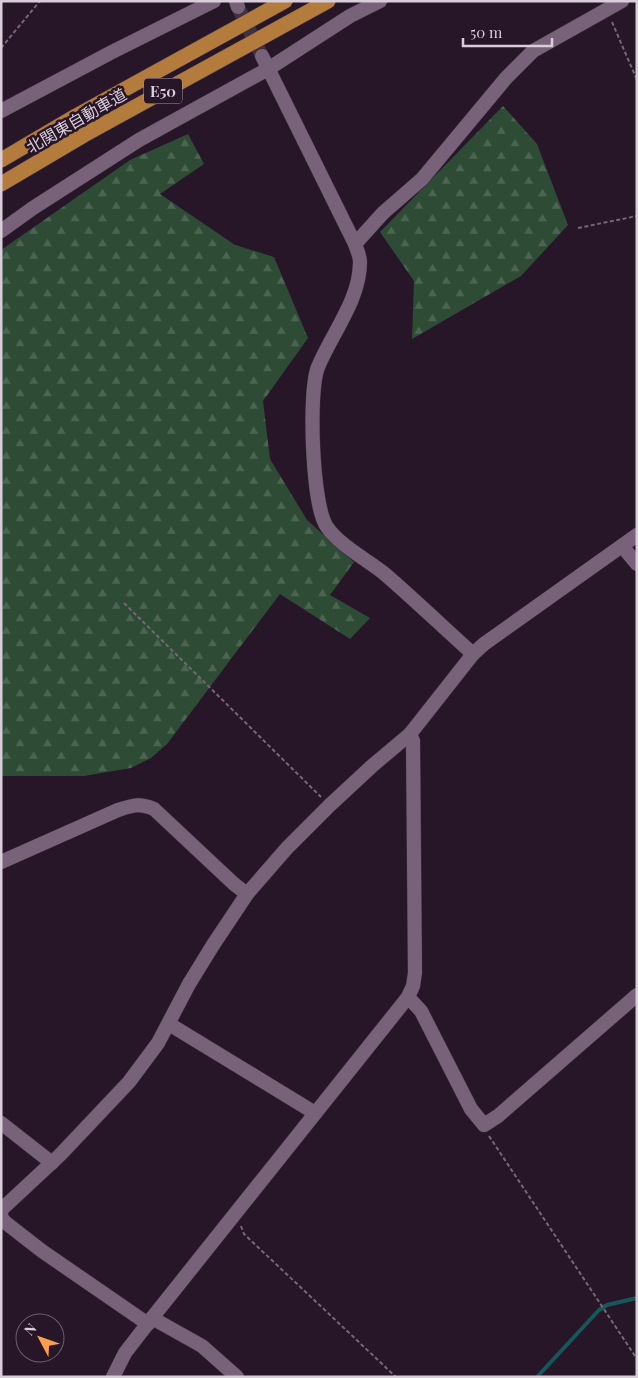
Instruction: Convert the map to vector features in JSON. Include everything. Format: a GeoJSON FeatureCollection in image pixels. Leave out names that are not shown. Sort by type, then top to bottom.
{"type":"FeatureCollection","features":[{"type":"Feature","properties":{"kind":"highway","name":"北関東自動車道"},"geometry":{"type":"LineString","coordinates":[[1,160],[76,116],[285,1]]}},
{"type":"Feature","properties":{"kind":"highway","name":"北関東自動車道"},"geometry":{"type":"LineString","coordinates":[[1,184],[84,135],[328,1]]}},
{"type":"Feature","properties":{"kind":"street"},"geometry":{"type":"LineString","coordinates":[[1,111],[214,1]]}},
{"type":"Feature","properties":{"kind":"street"},"geometry":{"type":"LineString","coordinates":[[1,232],[33,208],[138,140],[268,69],[350,16],[380,1]]}},
{"type":"Feature","properties":{"kind":"street"},"geometry":{"type":"LineString","coordinates":[[355,244],[382,213],[422,179],[506,78],[532,51],[622,1]]}},
{"type":"Feature","properties":{"kind":"street"},"geometry":{"type":"LineString","coordinates":[[262,56],[355,244],[360,262],[355,289],[348,308],[318,367],[314,379],[313,425],[315,466],[320,511],[323,521],[334,535],[385,575],[473,654]]}},
{"type":"Feature","properties":{"kind":"street"},"geometry":{"type":"LineString","coordinates":[[1,1210],[52,1163],[129,1082],[158,1043],[212,945],[247,894],[287,848],[372,766],[410,734],[473,654],[484,644],[637,535]]}},
{"type":"Feature","properties":{"kind":"street"},"geometry":{"type":"LineString","coordinates":[[622,546],[637,564]]}},
{"type":"Feature","properties":{"kind":"street"},"geometry":{"type":"LineString","coordinates":[[113,1377],[125,1353],[408,997],[413,986],[415,973],[413,741],[410,734]]}},
{"type":"Feature","properties":{"kind":"street"},"geometry":{"type":"LineString","coordinates":[[1,862],[118,810],[135,805],[145,806],[154,809],[247,894]]}},
{"type":"Feature","properties":{"kind":"street"},"geometry":{"type":"LineString","coordinates":[[408,997],[421,1012],[471,1110],[484,1125],[498,1116],[637,995]]}},
{"type":"Feature","properties":{"kind":"street"},"geometry":{"type":"LineString","coordinates":[[169,1024],[314,1113]]}},
{"type":"Feature","properties":{"kind":"street"},"geometry":{"type":"LineString","coordinates":[[1,1123],[52,1163]]}},
{"type":"Feature","properties":{"kind":"street"},"geometry":{"type":"LineString","coordinates":[[1,1214],[6,1223],[42,1250],[150,1321],[202,1346],[236,1377]]}},
{"type":"Feature","properties":{"kind":"path"},"geometry":{"type":"LineString","coordinates":[[1,48],[40,1]]}},
{"type":"Feature","properties":{"kind":"path"},"geometry":{"type":"LineString","coordinates":[[606,9],[637,80]]}},
{"type":"Feature","properties":{"kind":"path"},"geometry":{"type":"LineString","coordinates":[[578,228],[637,216]]}},
{"type":"Feature","properties":{"kind":"path"},"geometry":{"type":"LineString","coordinates":[[124,603],[330,805]]}},
{"type":"Feature","properties":{"kind":"path"},"geometry":{"type":"LineString","coordinates":[[484,1125],[489,1136],[637,1359]]}},
{"type":"Feature","properties":{"kind":"path"},"geometry":{"type":"LineString","coordinates":[[236,1212],[244,1234],[396,1377]]}},
{"type":"Feature","properties":{"kind":"green space"},"geometry":{"type":"Polygon","coordinates":[[[503,106],[537,144],[568,225],[521,276],[412,339],[414,281],[380,232],[503,106]]]}},
{"type":"Feature","properties":{"kind":"green space"},"geometry":{"type":"Polygon","coordinates":[[[188,134],[204,164],[160,194],[235,245],[274,257],[308,338],[263,401],[270,459],[307,520],[354,562],[330,595],[370,618],[350,639],[280,594],[167,744],[151,758],[131,768],[84,776],[1,776],[1,250],[130,160],[188,134]]]}},
{"type":"Feature","properties":{"kind":"waterway"},"geometry":{"type":"LineString","coordinates":[[537,1377],[599,1310],[607,1305],[637,1298]]}},
{"type":"Feature","properties":{"kind":"tunnel"},"geometry":{"type":"LineString","coordinates":[[238,7],[262,56]]}}]}
